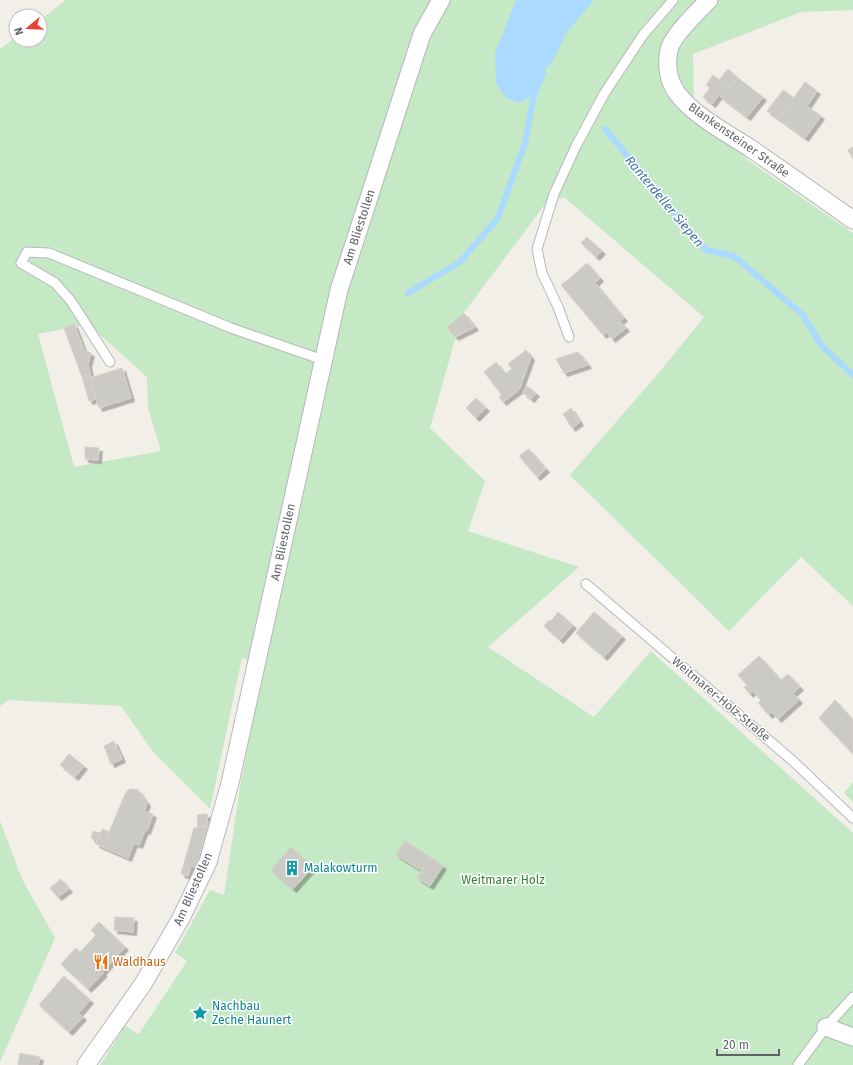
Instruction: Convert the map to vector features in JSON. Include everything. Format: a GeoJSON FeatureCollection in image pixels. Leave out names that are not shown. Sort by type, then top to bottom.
{"type":"FeatureCollection","features":[{"type":"Feature","properties":{"kind":"street","name":"Am Bliestollen"},"geometry":{"type":"LineString","coordinates":[[86,1065],[143,984],[181,918],[208,862],[230,783],[339,290],[422,34],[441,0]]}},
{"type":"Feature","properties":{"kind":"street","name":"Blankensteiner Straße"},"geometry":{"type":"LineString","coordinates":[[709,0],[686,25],[670,48],[668,73],[677,93],[702,116],[853,220]]}},
{"type":"Feature","properties":{"kind":"street"},"geometry":{"type":"LineString","coordinates":[[826,1027],[853,1037]]}},
{"type":"Feature","properties":{"kind":"lane"},"geometry":{"type":"LineString","coordinates":[[569,337],[558,307],[542,273],[538,249],[554,194],[576,146],[604,94],[643,35],[673,0]]}},
{"type":"Feature","properties":{"kind":"lane"},"geometry":{"type":"LineString","coordinates":[[110,362],[71,301],[55,284],[21,263],[27,252],[49,253],[231,328],[323,360]]}},
{"type":"Feature","properties":{"kind":"lane","name":"Weitmarer-Holz-Straße"},"geometry":{"type":"LineString","coordinates":[[586,584],[793,761],[853,818]]}},
{"type":"Feature","properties":{"kind":"lane"},"geometry":{"type":"LineString","coordinates":[[798,1065],[826,1027],[853,998]]}},
{"type":"Feature","properties":{"kind":"green space","name":"Weitmarer Holz"},"geometry":{"type":"Polygon","coordinates":[[[66,0],[853,0],[853,10],[801,12],[693,54],[694,102],[749,161],[853,233],[853,606],[801,557],[729,631],[570,475],[662,369],[704,317],[564,197],[546,203],[462,315],[430,428],[485,481],[468,531],[579,567],[488,647],[594,717],[651,651],[853,833],[853,1065],[100,1065],[125,1026],[139,1034],[187,961],[175,953],[210,890],[224,895],[240,787],[264,664],[242,658],[210,809],[154,753],[121,706],[8,700],[0,706],[0,49],[8,43],[8,48],[48,48],[48,14],[66,0]],[[88,324],[38,334],[74,467],[161,451],[148,408],[147,377],[88,324]]]}},
{"type":"Feature","properties":{"kind":"green space"},"geometry":{"type":"Polygon","coordinates":[[[853,782],[853,802],[844,793],[853,782]]]}},
{"type":"Feature","properties":{"kind":"green space"},"geometry":{"type":"Polygon","coordinates":[[[0,821],[22,879],[55,938],[0,1062],[0,821]]]}},
{"type":"Feature","properties":{"kind":"water"},"geometry":{"type":"Polygon","coordinates":[[[516,0],[594,0],[557,44],[534,95],[519,103],[506,98],[496,84],[495,53],[516,0]]]}},
{"type":"Feature","properties":{"kind":"building"},"geometry":{"type":"Polygon","coordinates":[[[728,69],[738,78],[730,88],[719,80],[728,69]]]}},
{"type":"Feature","properties":{"kind":"building"},"geometry":{"type":"Polygon","coordinates":[[[713,75],[730,88],[722,98],[719,95],[712,104],[703,97],[710,88],[706,85],[713,75]]]}},
{"type":"Feature","properties":{"kind":"building"},"geometry":{"type":"Polygon","coordinates":[[[738,78],[763,97],[747,117],[722,98],[738,78]]]}},
{"type":"Feature","properties":{"kind":"building"},"geometry":{"type":"Polygon","coordinates":[[[805,82],[817,91],[807,106],[821,116],[805,138],[779,119],[805,82]]]}},
{"type":"Feature","properties":{"kind":"building"},"geometry":{"type":"Polygon","coordinates":[[[783,90],[794,98],[779,119],[767,111],[783,90]]]}},
{"type":"Feature","properties":{"kind":"building"},"geometry":{"type":"Polygon","coordinates":[[[853,147],[853,159],[848,150],[853,147]]]}},
{"type":"Feature","properties":{"kind":"building"},"geometry":{"type":"Polygon","coordinates":[[[587,237],[602,251],[596,257],[581,243],[587,237]]]}},
{"type":"Feature","properties":{"kind":"building"},"geometry":{"type":"Polygon","coordinates":[[[587,263],[600,278],[595,283],[624,318],[603,335],[571,297],[580,290],[570,278],[587,263]]]}},
{"type":"Feature","properties":{"kind":"building"},"geometry":{"type":"Polygon","coordinates":[[[570,278],[580,290],[571,297],[561,285],[570,278]]]}},
{"type":"Feature","properties":{"kind":"building"},"geometry":{"type":"Polygon","coordinates":[[[464,313],[475,327],[455,337],[447,327],[464,313]]]}},
{"type":"Feature","properties":{"kind":"building"},"geometry":{"type":"Polygon","coordinates":[[[620,321],[626,328],[612,339],[607,332],[620,321]]]}},
{"type":"Feature","properties":{"kind":"building"},"geometry":{"type":"Polygon","coordinates":[[[74,324],[84,350],[91,353],[88,364],[90,374],[82,377],[64,328],[74,324]]]}},
{"type":"Feature","properties":{"kind":"building"},"geometry":{"type":"Polygon","coordinates":[[[526,350],[531,357],[519,390],[503,402],[499,397],[502,395],[484,372],[496,362],[505,374],[512,369],[508,364],[526,350]]]}},
{"type":"Feature","properties":{"kind":"building"},"geometry":{"type":"Polygon","coordinates":[[[578,352],[588,365],[564,373],[556,359],[578,352]]]}},
{"type":"Feature","properties":{"kind":"building"},"geometry":{"type":"Polygon","coordinates":[[[122,368],[131,398],[99,408],[90,378],[122,368]]]}},
{"type":"Feature","properties":{"kind":"building"},"geometry":{"type":"Polygon","coordinates":[[[90,374],[92,378],[83,380],[82,377],[90,374]]]}},
{"type":"Feature","properties":{"kind":"building"},"geometry":{"type":"Polygon","coordinates":[[[90,378],[96,399],[89,401],[83,380],[90,378]]]}},
{"type":"Feature","properties":{"kind":"building"},"geometry":{"type":"Polygon","coordinates":[[[527,386],[536,393],[531,399],[523,393],[527,386]]]}},
{"type":"Feature","properties":{"kind":"building"},"geometry":{"type":"Polygon","coordinates":[[[476,398],[486,408],[476,418],[466,408],[476,398]]]}},
{"type":"Feature","properties":{"kind":"building"},"geometry":{"type":"Polygon","coordinates":[[[571,408],[580,422],[572,428],[563,414],[571,408]]]}},
{"type":"Feature","properties":{"kind":"building"},"geometry":{"type":"Polygon","coordinates":[[[85,447],[99,448],[98,460],[85,459],[85,447]]]}},
{"type":"Feature","properties":{"kind":"building"},"geometry":{"type":"Polygon","coordinates":[[[529,449],[546,469],[537,477],[519,456],[529,449]]]}},
{"type":"Feature","properties":{"kind":"building"},"geometry":{"type":"Polygon","coordinates":[[[558,612],[573,625],[560,640],[544,626],[549,620],[551,621],[558,612]]]}},
{"type":"Feature","properties":{"kind":"building"},"geometry":{"type":"Polygon","coordinates":[[[594,612],[622,636],[604,657],[576,633],[594,612]]]}},
{"type":"Feature","properties":{"kind":"building"},"geometry":{"type":"Polygon","coordinates":[[[759,656],[781,680],[788,674],[800,687],[793,693],[799,700],[778,719],[772,712],[769,715],[758,703],[761,700],[753,691],[750,694],[744,687],[747,685],[738,675],[759,656]]]}},
{"type":"Feature","properties":{"kind":"building"},"geometry":{"type":"Polygon","coordinates":[[[835,700],[853,720],[853,754],[819,718],[835,700]]]}},
{"type":"Feature","properties":{"kind":"building"},"geometry":{"type":"Polygon","coordinates":[[[114,741],[122,759],[111,764],[104,746],[114,741]]]}},
{"type":"Feature","properties":{"kind":"building"},"geometry":{"type":"Polygon","coordinates":[[[69,754],[84,766],[75,777],[60,765],[69,754]]]}},
{"type":"Feature","properties":{"kind":"building"},"geometry":{"type":"Polygon","coordinates":[[[128,790],[138,790],[147,803],[144,811],[153,814],[147,831],[145,830],[139,845],[134,843],[128,858],[103,847],[125,794],[128,790]]]}},
{"type":"Feature","properties":{"kind":"building"},"geometry":{"type":"Polygon","coordinates":[[[207,814],[208,827],[198,827],[197,815],[207,814]]]}},
{"type":"Feature","properties":{"kind":"building"},"geometry":{"type":"Polygon","coordinates":[[[207,827],[196,867],[191,866],[188,876],[181,874],[194,828],[207,827]]]}},
{"type":"Feature","properties":{"kind":"building"},"geometry":{"type":"Polygon","coordinates":[[[102,829],[109,832],[103,847],[96,844],[102,829]]]}},
{"type":"Feature","properties":{"kind":"building"},"geometry":{"type":"Polygon","coordinates":[[[93,831],[100,833],[97,841],[91,838],[93,831]]]}},
{"type":"Feature","properties":{"kind":"building"},"geometry":{"type":"Polygon","coordinates":[[[405,841],[430,857],[422,871],[396,855],[405,841]]]}},
{"type":"Feature","properties":{"kind":"building","name":"Malakowturm"},"geometry":{"type":"Polygon","coordinates":[[[291,847],[313,867],[293,889],[271,870],[291,847]]]}},
{"type":"Feature","properties":{"kind":"building"},"geometry":{"type":"Polygon","coordinates":[[[430,857],[443,866],[430,886],[417,878],[430,857]]]}},
{"type":"Feature","properties":{"kind":"building"},"geometry":{"type":"Polygon","coordinates":[[[61,879],[69,889],[58,897],[50,888],[61,879]]]}},
{"type":"Feature","properties":{"kind":"building"},"geometry":{"type":"Polygon","coordinates":[[[115,917],[134,918],[133,932],[114,930],[115,917]]]}},
{"type":"Feature","properties":{"kind":"building"},"geometry":{"type":"Polygon","coordinates":[[[99,922],[125,947],[102,972],[104,973],[88,989],[61,964],[76,948],[80,952],[96,935],[91,930],[99,922]]]}},
{"type":"Feature","properties":{"kind":"building"},"geometry":{"type":"Polygon","coordinates":[[[64,976],[90,1000],[79,1013],[83,1017],[69,1032],[39,1005],[64,976]]]}},
{"type":"Feature","properties":{"kind":"building"},"geometry":{"type":"Polygon","coordinates":[[[20,1053],[40,1057],[38,1065],[18,1065],[20,1053]]]}},
{"type":"Feature","properties":{"kind":"waterway"},"geometry":{"type":"LineString","coordinates":[[548,63],[561,38]]}},
{"type":"Feature","properties":{"kind":"waterway"},"geometry":{"type":"LineString","coordinates":[[408,293],[460,262],[498,218],[525,143],[534,95],[543,74]]}},
{"type":"Feature","properties":{"kind":"waterway","name":"Ranterdeller Siepen"},"geometry":{"type":"LineString","coordinates":[[605,129],[706,250],[734,256],[803,315],[821,345],[853,375]]}},
{"type":"Feature","properties":{"kind":"place","name":"Malakowturm"},"geometry":{"type":"Point","coordinates":[292,868]}},
{"type":"Feature","properties":{"kind":"place","name":"Waldhaus"},"geometry":{"type":"Point","coordinates":[101,962]}},
{"type":"Feature","properties":{"kind":"place","name":"Nachbau Zeche Haunert"},"geometry":{"type":"Point","coordinates":[200,1013]}}]}
